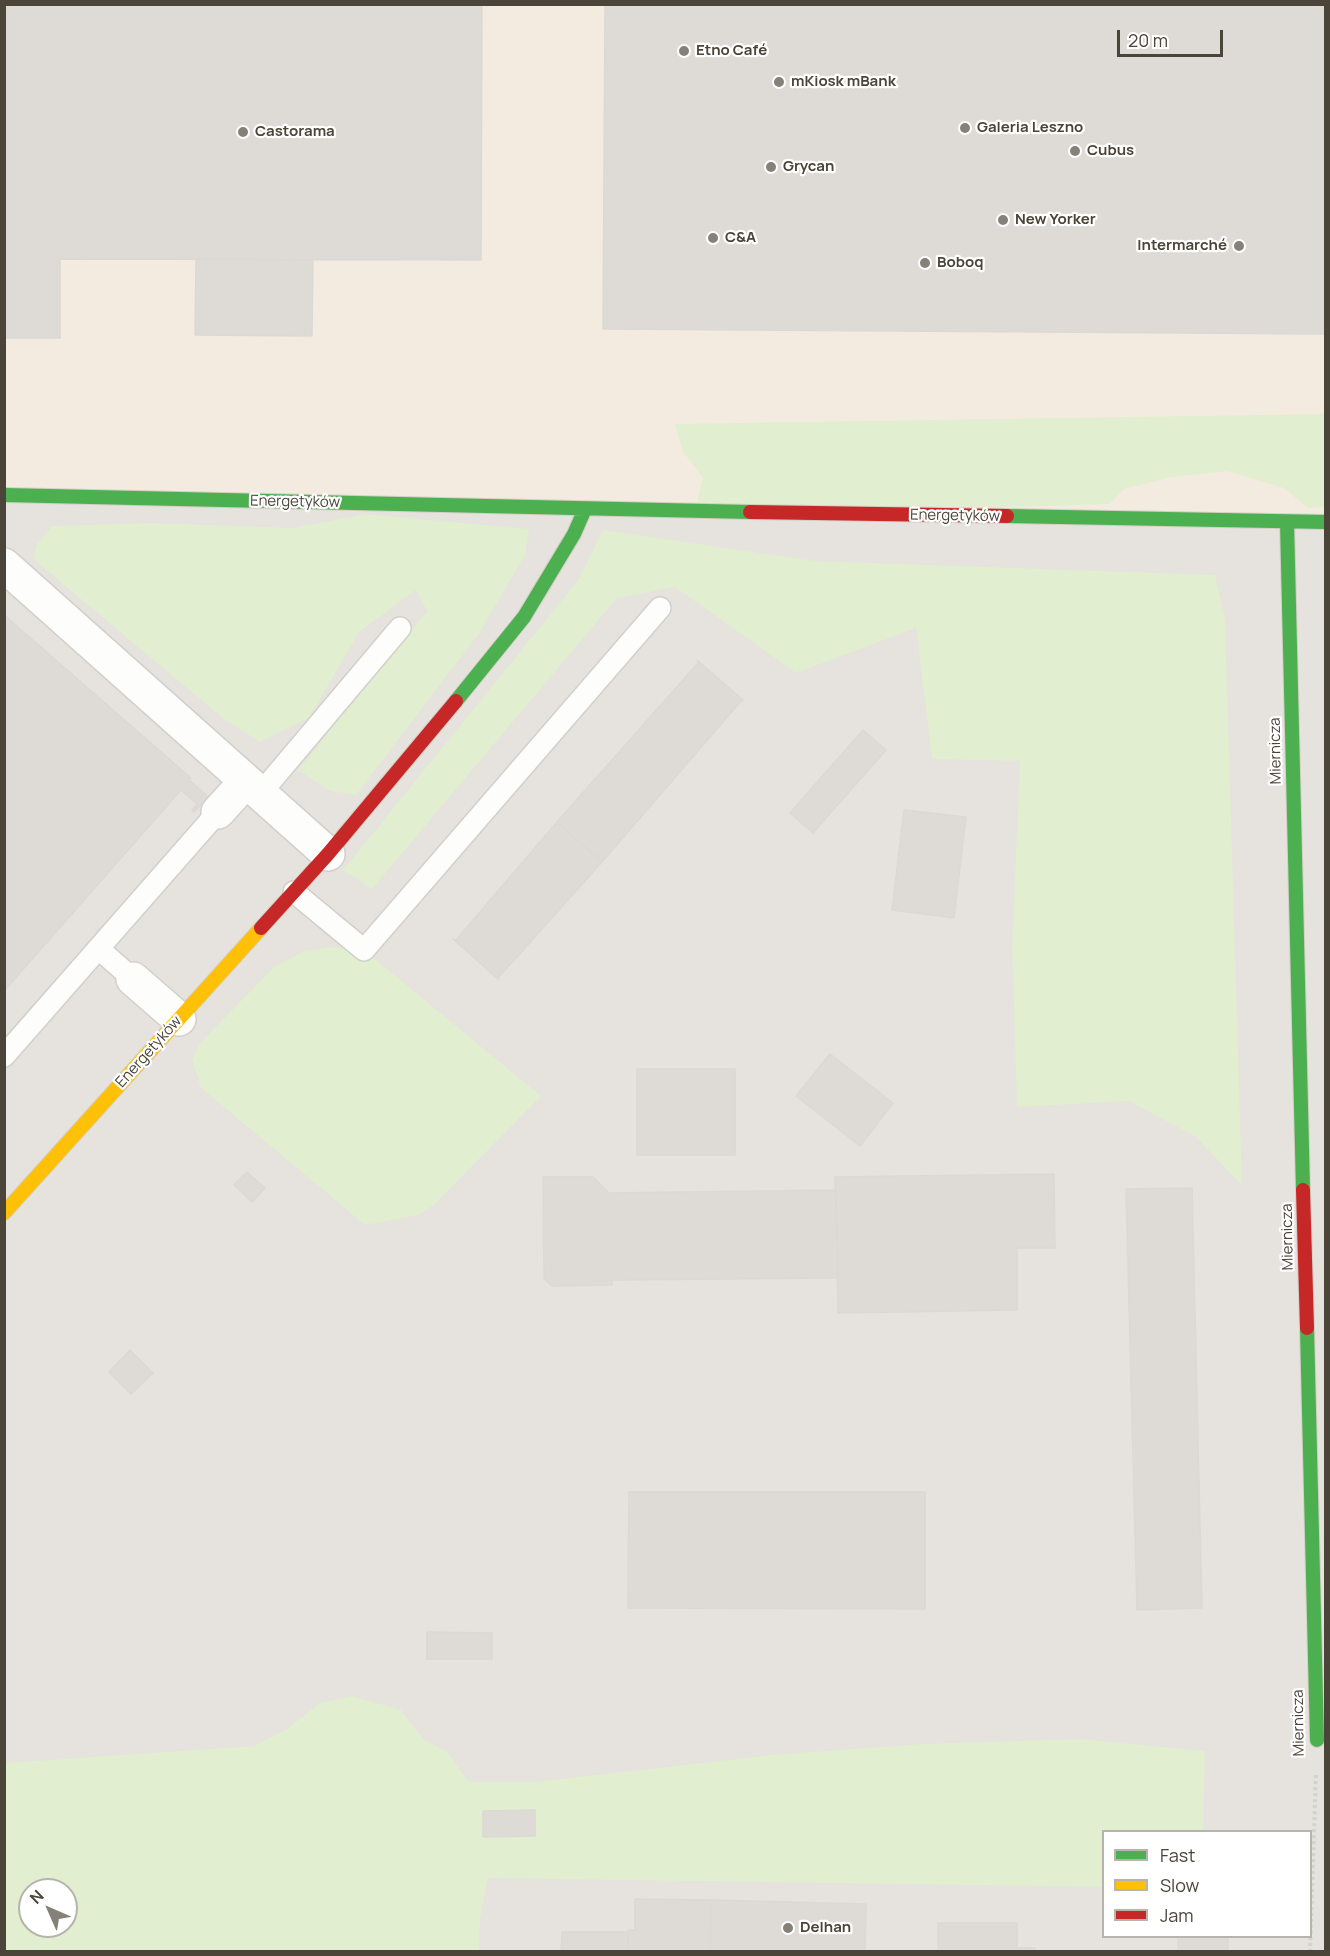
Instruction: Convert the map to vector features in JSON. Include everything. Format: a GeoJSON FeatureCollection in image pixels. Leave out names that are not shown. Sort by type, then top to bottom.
{"type":"FeatureCollection","features":[{"type":"Feature","properties":{"kind":"street","name":"Energetyków"},"geometry":{"type":"LineString","coordinates":[[4,495],[585,509],[1326,522]]}},
{"type":"Feature","properties":{"kind":"street","name":"Energetyków"},"geometry":{"type":"LineString","coordinates":[[4,1213],[328,854],[524,617],[574,534],[585,509]]}},
{"type":"Feature","properties":{"kind":"street","name":"Miernicza"},"geometry":{"type":"LineString","coordinates":[[1287,522],[1317,1740]]}},
{"type":"Feature","properties":{"kind":"street"},"geometry":{"type":"LineString","coordinates":[[4,565],[328,854]]}},
{"type":"Feature","properties":{"kind":"street"},"geometry":{"type":"LineString","coordinates":[[218,812],[253,787]]}},
{"type":"Feature","properties":{"kind":"street"},"geometry":{"type":"LineString","coordinates":[[133,979],[179,1019]]}},
{"type":"Feature","properties":{"kind":"lane"},"geometry":{"type":"LineString","coordinates":[[294,892],[364,950],[660,608]]}},
{"type":"Feature","properties":{"kind":"lane"},"geometry":{"type":"LineString","coordinates":[[253,787],[400,628]]}},
{"type":"Feature","properties":{"kind":"lane"},"geometry":{"type":"LineString","coordinates":[[4,1056],[218,812]]}},
{"type":"Feature","properties":{"kind":"lane"},"geometry":{"type":"LineString","coordinates":[[99,949],[133,979]]}},
{"type":"Feature","properties":{"kind":"path","name":"Miernicza"},"geometry":{"type":"LineString","coordinates":[[1312,1891],[1317,1740]]}},
{"type":"Feature","properties":{"kind":"shaded area"},"geometry":{"type":"Polygon","coordinates":[[[5,5],[1325,5],[1325,522],[5,495],[5,5]]]}},
{"type":"Feature","properties":{"kind":"shaded area"},"geometry":{"type":"Polygon","coordinates":[[[5,491],[1325,522],[1325,1951],[5,1952],[5,491]]]}},
{"type":"Feature","properties":{"kind":"green space"},"geometry":{"type":"Polygon","coordinates":[[[1325,414],[1325,507],[1308,508],[1284,488],[1227,471],[1172,477],[1124,489],[1109,504],[694,516],[703,477],[683,452],[675,424],[1325,414]]]}},
{"type":"Feature","properties":{"kind":"green space"},"geometry":{"type":"Polygon","coordinates":[[[365,514],[529,529],[525,555],[478,635],[356,795],[330,791],[298,770],[427,611],[416,590],[359,632],[309,718],[260,742],[225,720],[33,559],[37,544],[52,526],[152,523],[293,528],[365,514]]]}},
{"type":"Feature","properties":{"kind":"green space"},"geometry":{"type":"Polygon","coordinates":[[[603,530],[815,561],[1215,575],[1225,618],[1242,1186],[1196,1137],[1129,1101],[1017,1107],[1012,946],[1020,761],[932,759],[916,628],[796,673],[675,587],[617,598],[372,889],[343,870],[579,579],[603,530]]]}},
{"type":"Feature","properties":{"kind":"green space"},"geometry":{"type":"Polygon","coordinates":[[[331,947],[364,950],[541,1096],[435,1204],[419,1215],[365,1225],[201,1088],[192,1060],[200,1043],[274,967],[302,952],[331,947]]]}},
{"type":"Feature","properties":{"kind":"green space"},"geometry":{"type":"Polygon","coordinates":[[[352,1696],[401,1710],[423,1739],[447,1752],[469,1782],[534,1782],[772,1755],[922,1744],[1080,1739],[1205,1751],[1203,1830],[1102,1830],[1102,1887],[488,1878],[480,1918],[479,1951],[5,1952],[5,1763],[254,1746],[287,1729],[320,1703],[352,1696]]]}},
{"type":"Feature","properties":{"kind":"building","name":"Castorama"},"geometry":{"type":"Polygon","coordinates":[[[4,4],[482,4],[481,260],[60,259],[60,338],[4,338],[4,4]]]}},
{"type":"Feature","properties":{"kind":"building","name":"Galeria Leszno"},"geometry":{"type":"Polygon","coordinates":[[[605,4],[1326,4],[1326,334],[603,329],[605,4]]]}},
{"type":"Feature","properties":{"kind":"building"},"geometry":{"type":"Polygon","coordinates":[[[196,259],[313,260],[312,336],[195,335],[196,259]]]}},
{"type":"Feature","properties":{"kind":"building"},"geometry":{"type":"Polygon","coordinates":[[[4,615],[191,778],[189,780],[208,797],[194,812],[192,810],[197,804],[181,790],[4,991],[4,615]]]}},
{"type":"Feature","properties":{"kind":"building"},"geometry":{"type":"Polygon","coordinates":[[[697,660],[744,701],[742,700],[602,862],[557,822],[698,663],[697,660]]]}},
{"type":"Feature","properties":{"kind":"building"},"geometry":{"type":"Polygon","coordinates":[[[863,730],[886,750],[813,833],[790,813],[863,730]]]}},
{"type":"Feature","properties":{"kind":"building"},"geometry":{"type":"Polygon","coordinates":[[[904,810],[966,817],[954,918],[892,910],[904,810]]]}},
{"type":"Feature","properties":{"kind":"building"},"geometry":{"type":"Polygon","coordinates":[[[557,822],[602,862],[498,978],[499,980],[453,939],[456,940],[557,822]]]}},
{"type":"Feature","properties":{"kind":"building"},"geometry":{"type":"Polygon","coordinates":[[[830,1054],[893,1103],[860,1146],[796,1096],[830,1054]]]}},
{"type":"Feature","properties":{"kind":"building"},"geometry":{"type":"Polygon","coordinates":[[[637,1069],[735,1069],[735,1155],[637,1155],[637,1069]]]}},
{"type":"Feature","properties":{"kind":"building"},"geometry":{"type":"Polygon","coordinates":[[[247,1172],[265,1188],[252,1202],[234,1185],[247,1172]]]}},
{"type":"Feature","properties":{"kind":"building"},"geometry":{"type":"Polygon","coordinates":[[[1054,1174],[1055,1248],[1017,1248],[1017,1310],[838,1313],[835,1177],[1054,1174]]]}},
{"type":"Feature","properties":{"kind":"building"},"geometry":{"type":"Polygon","coordinates":[[[543,1177],[593,1177],[609,1193],[836,1190],[838,1278],[612,1280],[612,1285],[552,1286],[544,1279],[543,1177]]]}},
{"type":"Feature","properties":{"kind":"building"},"geometry":{"type":"Polygon","coordinates":[[[1192,1188],[1202,1608],[1137,1610],[1126,1189],[1192,1188]]]}},
{"type":"Feature","properties":{"kind":"building"},"geometry":{"type":"Polygon","coordinates":[[[130,1350],[153,1373],[131,1394],[109,1372],[130,1350]]]}},
{"type":"Feature","properties":{"kind":"building"},"geometry":{"type":"Polygon","coordinates":[[[629,1492],[925,1492],[925,1609],[628,1608],[629,1492]]]}},
{"type":"Feature","properties":{"kind":"building"},"geometry":{"type":"Polygon","coordinates":[[[427,1632],[492,1633],[492,1659],[427,1659],[427,1632]]]}},
{"type":"Feature","properties":{"kind":"building"},"geometry":{"type":"Polygon","coordinates":[[[535,1810],[535,1836],[483,1837],[483,1811],[535,1810]]]}},
{"type":"Feature","properties":{"kind":"building"},"geometry":{"type":"Polygon","coordinates":[[[635,1899],[711,1900],[710,1952],[628,1952],[628,1930],[635,1930],[635,1899]]]}},
{"type":"Feature","properties":{"kind":"building","name":"Delhan"},"geometry":{"type":"Polygon","coordinates":[[[711,1900],[866,1904],[865,1952],[710,1952],[711,1900]]]}},
{"type":"Feature","properties":{"kind":"building"},"geometry":{"type":"Polygon","coordinates":[[[938,1923],[1017,1923],[1017,1948],[1035,1948],[1035,1952],[938,1952],[938,1923]]]}},
{"type":"Feature","properties":{"kind":"building"},"geometry":{"type":"Polygon","coordinates":[[[562,1932],[628,1932],[628,1952],[561,1952],[562,1932]]]}},
{"type":"Feature","properties":{"kind":"building"},"geometry":{"type":"Polygon","coordinates":[[[1178,1938],[1228,1938],[1228,1952],[1178,1952],[1178,1938]]]}},
{"type":"Feature","properties":{"kind":"traffic: fast"},"geometry":{"type":"LineString","coordinates":[[4,495],[750,512]]}},
{"type":"Feature","properties":{"kind":"traffic: fast"},"geometry":{"type":"LineString","coordinates":[[456,701],[524,617],[574,534],[585,509]]}},
{"type":"Feature","properties":{"kind":"traffic: fast"},"geometry":{"type":"LineString","coordinates":[[1007,516],[1326,522]]}},
{"type":"Feature","properties":{"kind":"traffic: fast"},"geometry":{"type":"LineString","coordinates":[[1287,522],[1303,1190]]}},
{"type":"Feature","properties":{"kind":"traffic: fast"},"geometry":{"type":"LineString","coordinates":[[1307,1328],[1317,1740]]}},
{"type":"Feature","properties":{"kind":"traffic: slow"},"geometry":{"type":"LineString","coordinates":[[4,1213],[261,928]]}},
{"type":"Feature","properties":{"kind":"traffic: jam"},"geometry":{"type":"LineString","coordinates":[[750,512],[1007,516]]}},
{"type":"Feature","properties":{"kind":"traffic: jam"},"geometry":{"type":"LineString","coordinates":[[261,928],[328,854],[456,701]]}},
{"type":"Feature","properties":{"kind":"traffic: jam"},"geometry":{"type":"LineString","coordinates":[[1303,1190],[1307,1328]]}},
{"type":"Feature","properties":{"kind":"place","name":"Etno Café"},"geometry":{"type":"Point","coordinates":[684,51]}},
{"type":"Feature","properties":{"kind":"place","name":"mKiosk mBank"},"geometry":{"type":"Point","coordinates":[779,82]}},
{"type":"Feature","properties":{"kind":"place","name":"Galeria Leszno"},"geometry":{"type":"Point","coordinates":[965,128]}},
{"type":"Feature","properties":{"kind":"place","name":"Castorama"},"geometry":{"type":"Point","coordinates":[243,132]}},
{"type":"Feature","properties":{"kind":"place","name":"Cubus"},"geometry":{"type":"Point","coordinates":[1075,151]}},
{"type":"Feature","properties":{"kind":"place","name":"Grycan"},"geometry":{"type":"Point","coordinates":[771,167]}},
{"type":"Feature","properties":{"kind":"place","name":"New Yorker"},"geometry":{"type":"Point","coordinates":[1003,220]}},
{"type":"Feature","properties":{"kind":"place","name":"C&A"},"geometry":{"type":"Point","coordinates":[713,238]}},
{"type":"Feature","properties":{"kind":"place","name":"Intermarché"},"geometry":{"type":"Point","coordinates":[1239,246]}},
{"type":"Feature","properties":{"kind":"place","name":"Boboq"},"geometry":{"type":"Point","coordinates":[925,263]}},
{"type":"Feature","properties":{"kind":"place","name":"Delhan"},"geometry":{"type":"Point","coordinates":[788,1928]}}]}
